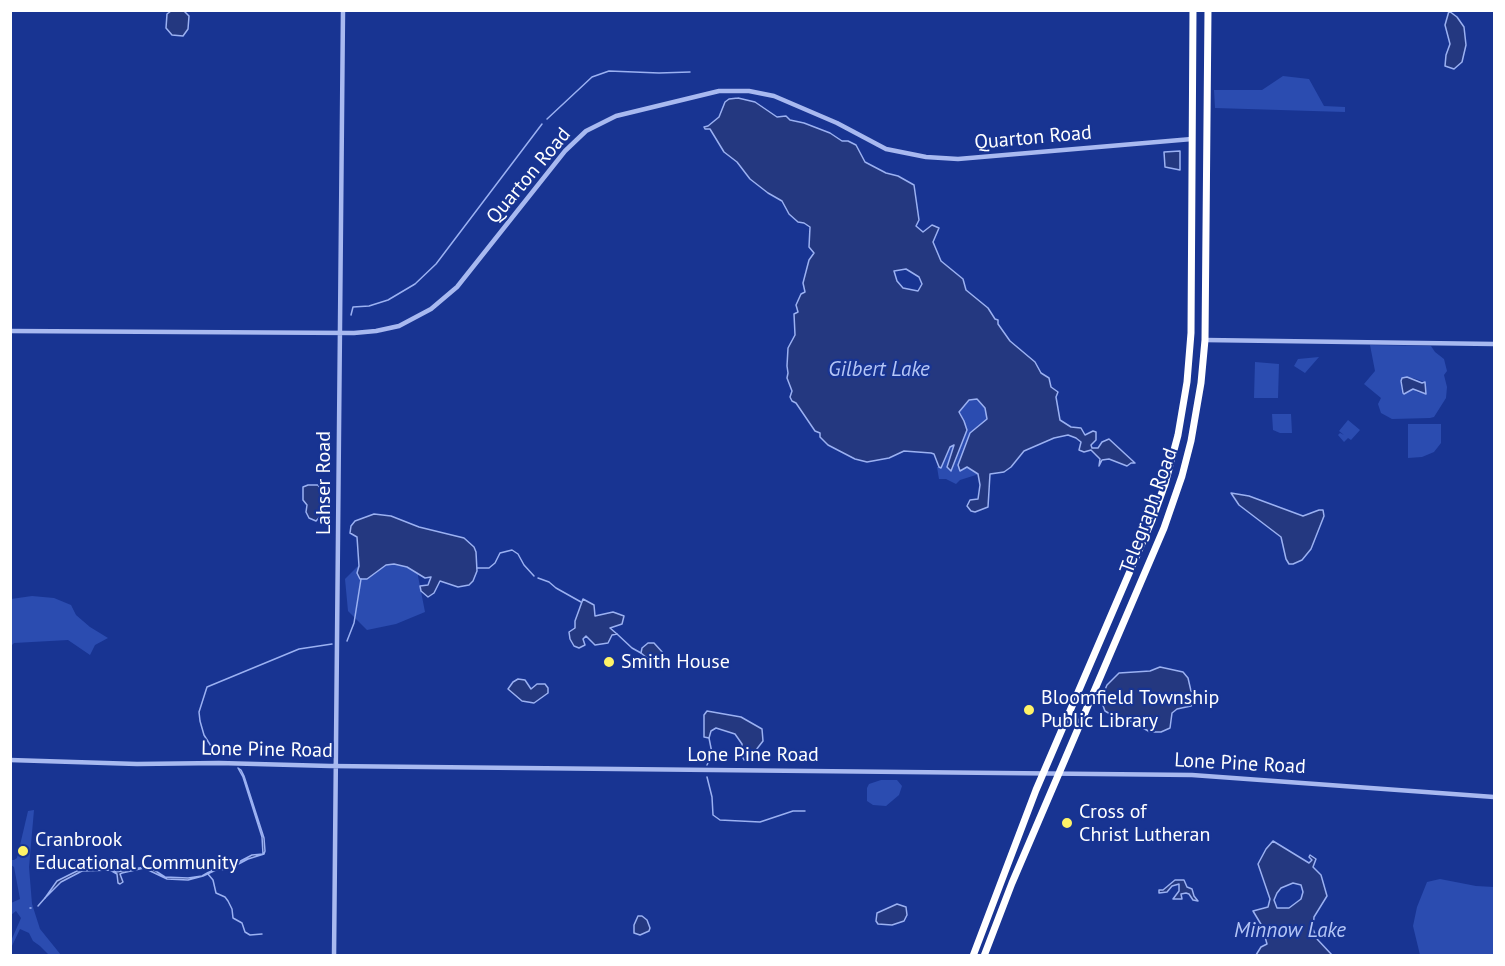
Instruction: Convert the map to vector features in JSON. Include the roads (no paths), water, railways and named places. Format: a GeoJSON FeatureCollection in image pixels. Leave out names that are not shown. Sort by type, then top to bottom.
{"type":"FeatureCollection","features":[{"type":"Feature","properties":{"kind":"highway","name":"Telegraph Road"},"geometry":{"type":"LineString","coordinates":[[973,956],[1043,774],[1144,539],[1165,484],[1178,435],[1187,382],[1191,333],[1193,10]]}},
{"type":"Feature","properties":{"kind":"highway","name":"Telegraph Road"},"geometry":{"type":"LineString","coordinates":[[984,956],[1020,863],[1156,548],[1176,496],[1191,441],[1200,392],[1205,340],[1208,10]]}},
{"type":"Feature","properties":{"kind":"highway"},"geometry":{"type":"LineString","coordinates":[[1192,140],[1201,138],[1207,145]]}},
{"type":"Feature","properties":{"kind":"highway"},"geometry":{"type":"LineString","coordinates":[[1192,211],[1199,215],[1206,214]]}},
{"type":"Feature","properties":{"kind":"highway"},"geometry":{"type":"LineString","coordinates":[[1192,234],[1206,239]]}},
{"type":"Feature","properties":{"kind":"highway"},"geometry":{"type":"LineString","coordinates":[[1191,333],[1196,341],[1205,340]]}},
{"type":"Feature","properties":{"kind":"highway"},"geometry":{"type":"LineString","coordinates":[[1144,539],[1151,541],[1156,548]]}},
{"type":"Feature","properties":{"kind":"highway"},"geometry":{"type":"LineString","coordinates":[[1090,664],[1096,672],[1103,670]]}},
{"type":"Feature","properties":{"kind":"highway"},"geometry":{"type":"LineString","coordinates":[[1079,689],[1086,689],[1092,696]]}},
{"type":"Feature","properties":{"kind":"highway"},"geometry":{"type":"LineString","coordinates":[[1010,857],[1013,864],[1020,863]]}},
{"type":"Feature","properties":{"kind":"highway"},"geometry":{"type":"LineString","coordinates":[[1002,876],[1008,876],[1012,883]]}},
{"type":"Feature","properties":{"kind":"street","name":"Lahser Road"},"geometry":{"type":"LineString","coordinates":[[333,956],[343,10]]}},
{"type":"Feature","properties":{"kind":"street","name":"Quarton Road"},"geometry":{"type":"LineString","coordinates":[[10,331],[367,333],[390,328],[417,318],[440,303],[462,282],[565,151],[586,131],[616,116],[701,95],[732,90],[767,94],[823,116],[886,149],[906,155],[942,159],[1192,140]]}},
{"type":"Feature","properties":{"kind":"street"},"geometry":{"type":"LineString","coordinates":[[1205,340],[1494,344]]}},
{"type":"Feature","properties":{"kind":"street","name":"Lone Pine Road"},"geometry":{"type":"LineString","coordinates":[[10,760],[1220,776],[1494,797]]}},
{"type":"Feature","properties":{"kind":"water"},"geometry":{"type":"Polygon","coordinates":[[[171,11],[184,11],[189,16],[188,29],[183,36],[172,35],[166,28],[167,14],[171,11]]]}},
{"type":"Feature","properties":{"kind":"water"},"geometry":{"type":"Polygon","coordinates":[[[1449,11],[1464,27],[1466,45],[1462,62],[1454,69],[1445,66],[1450,44],[1445,25],[1449,11]]]}},
{"type":"Feature","properties":{"kind":"water","name":"Gilbert Lake"},"geometry":{"type":"Polygon","coordinates":[[[738,98],[755,102],[777,117],[786,116],[790,120],[830,133],[842,141],[848,141],[856,145],[865,162],[914,185],[919,220],[916,226],[923,232],[932,225],[939,228],[933,242],[941,261],[963,279],[966,290],[988,308],[1010,341],[1035,362],[1041,373],[1049,378],[1051,387],[1058,392],[1056,397],[1060,420],[1071,427],[1081,428],[1085,435],[1096,432],[1096,440],[1091,445],[1092,448],[1098,448],[1102,442],[1109,439],[1135,463],[1127,466],[1109,459],[1102,460],[1099,466],[1100,459],[1091,450],[1084,452],[1079,450],[1081,442],[1076,438],[1068,435],[1054,438],[1024,451],[1004,472],[990,474],[988,507],[975,512],[967,506],[970,500],[978,499],[980,485],[978,474],[967,467],[960,471],[958,465],[970,433],[987,419],[985,408],[977,399],[969,400],[959,412],[967,430],[951,471],[947,467],[954,445],[950,447],[941,468],[934,454],[931,453],[904,451],[889,458],[867,462],[855,459],[828,445],[820,437],[820,433],[815,431],[796,403],[792,401],[790,397],[792,391],[787,378],[788,348],[795,335],[794,314],[798,312],[796,305],[801,294],[805,292],[803,283],[809,260],[814,253],[809,247],[810,227],[798,222],[789,214],[782,201],[750,179],[737,162],[724,152],[710,129],[705,129],[704,127],[719,117],[725,102],[738,98]],[[906,269],[894,271],[897,281],[903,288],[918,291],[922,284],[919,277],[906,269]]]}},
{"type":"Feature","properties":{"kind":"water"},"geometry":{"type":"Polygon","coordinates":[[[1180,151],[1180,170],[1165,167],[1164,152],[1180,151]]]}},
{"type":"Feature","properties":{"kind":"water"},"geometry":{"type":"Polygon","coordinates":[[[1407,377],[1425,382],[1426,394],[1413,389],[1404,394],[1401,381],[1402,378],[1407,377]]]}},
{"type":"Feature","properties":{"kind":"water"},"geometry":{"type":"Polygon","coordinates":[[[318,485],[324,494],[325,511],[316,521],[309,518],[306,512],[307,505],[303,500],[303,487],[318,485]]]}},
{"type":"Feature","properties":{"kind":"water"},"geometry":{"type":"Polygon","coordinates":[[[1231,493],[1249,496],[1303,516],[1323,510],[1324,516],[1311,549],[1302,560],[1289,564],[1281,537],[1239,505],[1231,493]]]}},
{"type":"Feature","properties":{"kind":"water"},"geometry":{"type":"Polygon","coordinates":[[[374,514],[391,516],[419,527],[464,538],[476,552],[477,571],[473,581],[469,585],[458,587],[440,581],[434,593],[428,597],[421,591],[420,586],[428,585],[431,577],[425,578],[407,567],[386,565],[367,579],[360,579],[357,573],[359,566],[357,537],[350,533],[351,526],[355,521],[374,514]]]}},
{"type":"Feature","properties":{"kind":"water"},"geometry":{"type":"Polygon","coordinates":[[[583,599],[594,605],[595,616],[613,612],[624,616],[622,624],[610,628],[617,634],[612,635],[608,643],[595,645],[586,636],[583,639],[585,645],[579,648],[574,646],[570,639],[569,632],[575,628],[575,621],[583,599]]]}},
{"type":"Feature","properties":{"kind":"water"},"geometry":{"type":"Polygon","coordinates":[[[648,643],[654,643],[664,654],[665,658],[659,664],[652,662],[641,653],[642,648],[648,643]]]}},
{"type":"Feature","properties":{"kind":"water"},"geometry":{"type":"Polygon","coordinates":[[[1160,667],[1183,672],[1188,678],[1191,691],[1195,694],[1191,706],[1177,709],[1172,713],[1170,728],[1161,732],[1150,732],[1129,720],[1117,718],[1105,711],[1102,703],[1104,692],[1107,685],[1119,673],[1150,671],[1160,667]]]}},
{"type":"Feature","properties":{"kind":"water"},"geometry":{"type":"Polygon","coordinates":[[[518,679],[525,680],[531,689],[537,684],[545,684],[548,693],[534,703],[522,701],[508,689],[518,679]]]}},
{"type":"Feature","properties":{"kind":"water"},"geometry":{"type":"Polygon","coordinates":[[[707,711],[741,717],[762,729],[763,741],[749,759],[744,760],[742,744],[735,734],[716,728],[711,731],[709,738],[704,737],[704,715],[707,711]]]}},
{"type":"Feature","properties":{"kind":"water"},"geometry":{"type":"Polygon","coordinates":[[[238,768],[244,776],[264,838],[264,854],[229,869],[216,870],[203,876],[188,880],[167,879],[144,868],[120,874],[123,882],[120,884],[117,874],[110,870],[82,871],[61,882],[45,898],[57,881],[77,871],[101,868],[109,860],[113,860],[114,864],[108,869],[116,872],[145,867],[165,877],[188,878],[202,876],[216,868],[229,867],[252,855],[263,854],[262,837],[238,768]]]}},
{"type":"Feature","properties":{"kind":"water","name":"Minnow Lake"},"geometry":{"type":"Polygon","coordinates":[[[1273,841],[1309,863],[1312,860],[1310,855],[1316,859],[1313,867],[1321,875],[1327,896],[1314,917],[1313,929],[1317,939],[1332,955],[1256,955],[1261,947],[1267,944],[1262,926],[1253,911],[1268,907],[1270,899],[1258,864],[1273,841]],[[1293,883],[1281,888],[1274,900],[1277,908],[1289,908],[1301,899],[1303,892],[1301,885],[1293,883]]]}},
{"type":"Feature","properties":{"kind":"water"},"geometry":{"type":"Polygon","coordinates":[[[1175,880],[1184,880],[1198,901],[1193,900],[1186,893],[1181,894],[1182,899],[1173,899],[1179,891],[1179,884],[1172,886],[1167,892],[1159,893],[1159,890],[1163,890],[1175,880]]]}},
{"type":"Feature","properties":{"kind":"water"},"geometry":{"type":"Polygon","coordinates":[[[897,904],[906,907],[907,915],[904,921],[892,925],[878,924],[877,913],[897,904]]]}},
{"type":"Feature","properties":{"kind":"water"},"geometry":{"type":"Polygon","coordinates":[[[638,916],[647,920],[650,928],[649,931],[640,935],[634,933],[634,925],[638,916]]]}},
{"type":"Feature","properties":{"kind":"waterway"},"geometry":{"type":"LineString","coordinates":[[547,119],[592,77],[609,71],[690,72]]}},
{"type":"Feature","properties":{"kind":"waterway"},"geometry":{"type":"LineString","coordinates":[[351,315],[353,307],[369,306],[388,300],[415,284],[436,264],[542,124]]}},
{"type":"Feature","properties":{"kind":"waterway"},"geometry":{"type":"LineString","coordinates":[[477,568],[489,568],[495,563],[500,553],[512,550],[518,554],[534,576]]}},
{"type":"Feature","properties":{"kind":"waterway"},"geometry":{"type":"LineString","coordinates":[[538,578],[549,582],[581,602]]}},
{"type":"Feature","properties":{"kind":"waterway"},"geometry":{"type":"LineString","coordinates":[[347,641],[354,623],[361,579]]}},
{"type":"Feature","properties":{"kind":"waterway"},"geometry":{"type":"LineString","coordinates":[[617,634],[641,653]]}},
{"type":"Feature","properties":{"kind":"waterway"},"geometry":{"type":"LineString","coordinates":[[216,754],[204,735],[200,721],[199,712],[207,687],[299,649],[332,644]]}},
{"type":"Feature","properties":{"kind":"waterway"},"geometry":{"type":"LineString","coordinates":[[709,738],[712,753]]}},
{"type":"Feature","properties":{"kind":"waterway"},"geometry":{"type":"LineString","coordinates":[[707,765],[711,757]]}},
{"type":"Feature","properties":{"kind":"waterway"},"geometry":{"type":"LineString","coordinates":[[707,777],[712,797],[713,815],[720,820],[760,822],[793,811],[805,811]]}},
{"type":"Feature","properties":{"kind":"waterway"},"geometry":{"type":"LineString","coordinates":[[208,874],[213,880],[216,893],[228,901],[233,918],[242,923],[245,932],[250,935],[262,934]]}},
{"type":"Feature","properties":{"kind":"waterway"},"geometry":{"type":"LineString","coordinates":[[38,906],[45,898]]}},
{"type":"Feature","properties":{"kind":"place","name":"Smith House"},"geometry":{"type":"Point","coordinates":[609,662]}},
{"type":"Feature","properties":{"kind":"place","name":"Bloomfield Township Public Library"},"geometry":{"type":"Point","coordinates":[1029,710]}},
{"type":"Feature","properties":{"kind":"place","name":"Cross of Christ Lutheran"},"geometry":{"type":"Point","coordinates":[1067,823]}},
{"type":"Feature","properties":{"kind":"place","name":"Cranbrook Educational Community"},"geometry":{"type":"Point","coordinates":[23,851]}}]}
